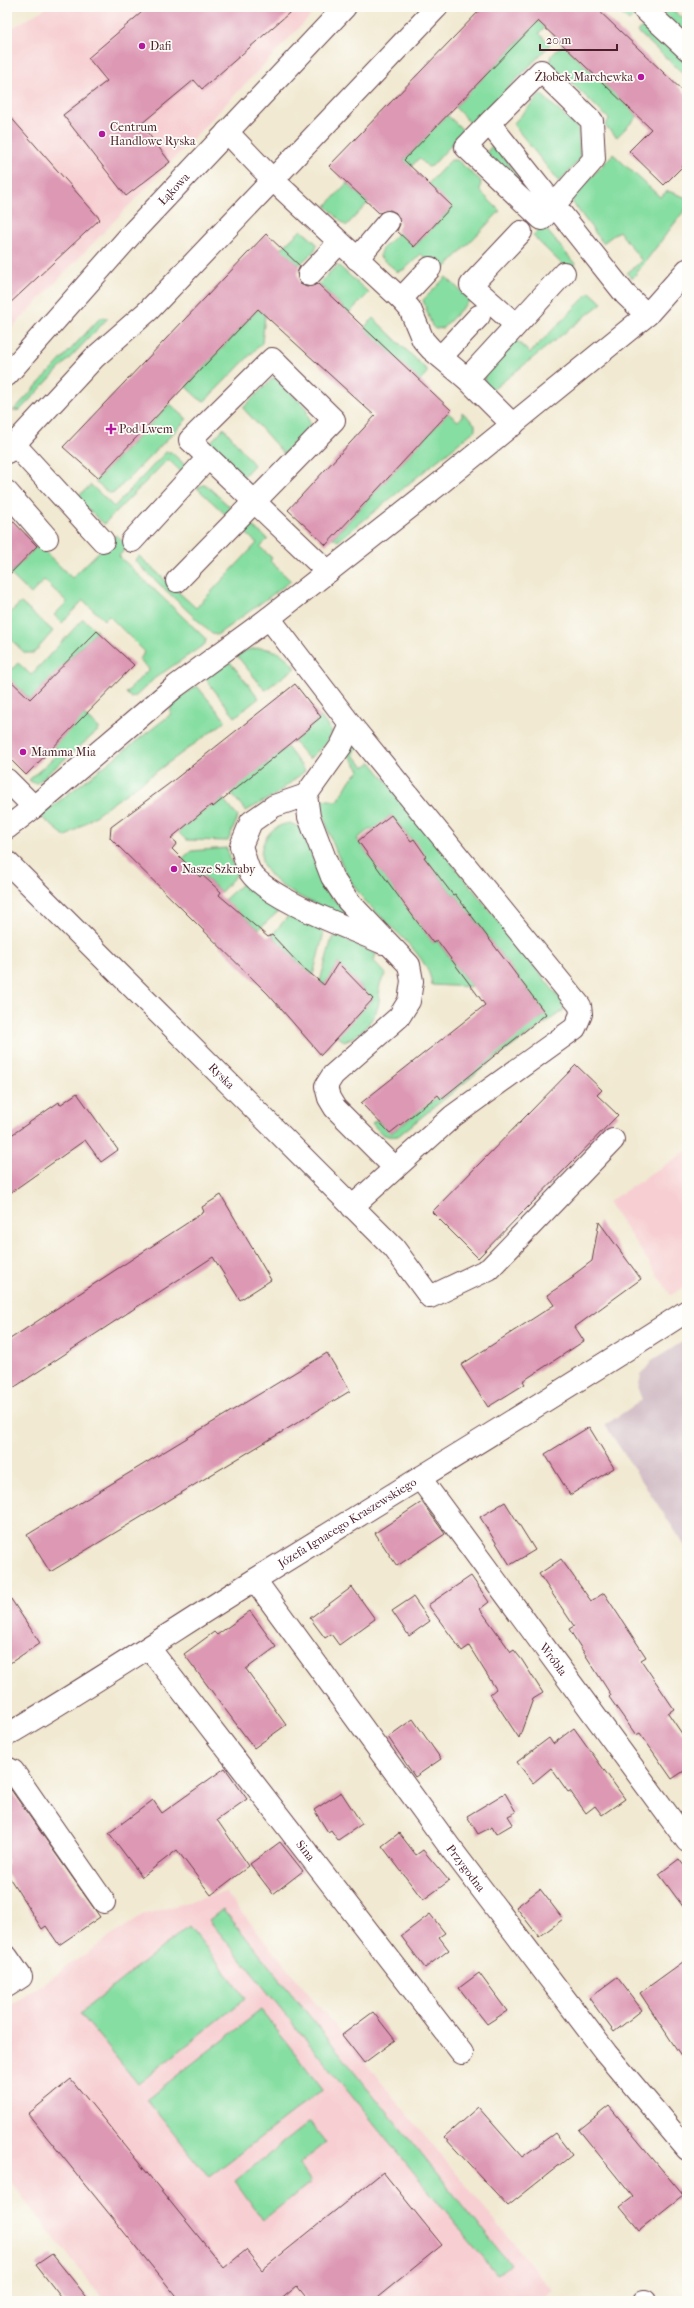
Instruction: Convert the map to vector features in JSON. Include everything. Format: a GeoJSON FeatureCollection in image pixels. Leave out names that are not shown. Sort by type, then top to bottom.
{"type":"FeatureCollection","features":[{"type":"Feature","properties":{"kind":"street","name":"Łąkowa"},"geometry":{"type":"LineString","coordinates":[[7,375],[135,230],[345,7]]}},
{"type":"Feature","properties":{"kind":"street"},"geometry":{"type":"LineString","coordinates":[[103,541],[11,448],[94,358],[149,310],[437,7]]}},
{"type":"Feature","properties":{"kind":"street"},"geometry":{"type":"LineString","coordinates":[[642,7],[687,49]]}},
{"type":"Feature","properties":{"kind":"street"},"geometry":{"type":"LineString","coordinates":[[541,71],[592,121],[594,159],[542,219],[466,147],[489,123],[541,71]]}},
{"type":"Feature","properties":{"kind":"street"},"geometry":{"type":"LineString","coordinates":[[489,123],[555,204],[625,294],[647,315]]}},
{"type":"Feature","properties":{"kind":"street"},"geometry":{"type":"LineString","coordinates":[[227,132],[272,179],[401,300],[413,315],[422,340],[466,379],[513,425]]}},
{"type":"Feature","properties":{"kind":"street"},"geometry":{"type":"LineString","coordinates":[[356,259],[388,222]]}},
{"type":"Feature","properties":{"kind":"street"},"geometry":{"type":"LineString","coordinates":[[515,324],[471,285],[521,232]]}},
{"type":"Feature","properties":{"kind":"street"},"geometry":{"type":"LineString","coordinates":[[309,275],[339,243]]}},
{"type":"Feature","properties":{"kind":"street"},"geometry":{"type":"LineString","coordinates":[[401,300],[430,268]]}},
{"type":"Feature","properties":{"kind":"street"},"geometry":{"type":"LineString","coordinates":[[7,828],[34,807],[176,686],[269,618],[513,425],[647,315],[687,270]]}},
{"type":"Feature","properties":{"kind":"street"},"geometry":{"type":"LineString","coordinates":[[466,379],[515,324],[564,273]]}},
{"type":"Feature","properties":{"kind":"street"},"geometry":{"type":"LineString","coordinates":[[441,357],[480,316]]}},
{"type":"Feature","properties":{"kind":"street"},"geometry":{"type":"LineString","coordinates":[[177,581],[254,501],[334,420],[272,359],[190,440],[208,458],[254,501],[328,572]]}},
{"type":"Feature","properties":{"kind":"street"},"geometry":{"type":"LineString","coordinates":[[132,542],[208,458]]}},
{"type":"Feature","properties":{"kind":"street"},"geometry":{"type":"LineString","coordinates":[[7,492],[47,538]]}},
{"type":"Feature","properties":{"kind":"street"},"geometry":{"type":"LineString","coordinates":[[269,618],[351,725],[580,1006],[579,1021],[575,1028],[453,1116],[352,1207]]}},
{"type":"Feature","properties":{"kind":"street"},"geometry":{"type":"LineString","coordinates":[[351,725],[341,746],[306,795],[274,806],[251,822],[241,846],[250,872],[269,889],[293,904],[393,947]]}},
{"type":"Feature","properties":{"kind":"street"},"geometry":{"type":"LineString","coordinates":[[7,780],[34,807]]}},
{"type":"Feature","properties":{"kind":"street"},"geometry":{"type":"LineString","coordinates":[[306,795],[309,817],[332,877],[348,901],[409,965],[412,981],[409,1001],[399,1017],[333,1075],[326,1086],[329,1098],[335,1108],[395,1168]]}},
{"type":"Feature","properties":{"kind":"street","name":"Ryska"},"geometry":{"type":"LineString","coordinates":[[7,862],[394,1248],[430,1297],[488,1269],[613,1140]]}},
{"type":"Feature","properties":{"kind":"street","name":"Józefa Ignacego Kraszewskiego"},"geometry":{"type":"LineString","coordinates":[[7,1735],[589,1374],[687,1311]]}},
{"type":"Feature","properties":{"kind":"street","name":"Wróbla"},"geometry":{"type":"LineString","coordinates":[[420,1478],[687,1840]]}},
{"type":"Feature","properties":{"kind":"street","name":"Przygodna"},"geometry":{"type":"LineString","coordinates":[[255,1580],[449,1846],[586,2028],[687,2148]]}},
{"type":"Feature","properties":{"kind":"street","name":"Sina"},"geometry":{"type":"LineString","coordinates":[[149,1648],[462,2053]]}},
{"type":"Feature","properties":{"kind":"street"},"geometry":{"type":"LineString","coordinates":[[7,1768],[14,1771],[104,1902]]}},
{"type":"Feature","properties":{"kind":"street"},"geometry":{"type":"LineString","coordinates":[[7,1957],[21,1977],[7,1986]]}},
{"type":"Feature","properties":{"kind":"shaded area","name":"Centrum Handlowe Ryska"},"geometry":{"type":"Polygon","coordinates":[[[48,7],[319,7],[7,333],[7,31],[48,7]]]}},
{"type":"Feature","properties":{"kind":"shaded area"},"geometry":{"type":"Polygon","coordinates":[[[687,1151],[687,1285],[671,1295],[608,1202],[687,1151]]]}},
{"type":"Feature","properties":{"kind":"shaded area"},"geometry":{"type":"Polygon","coordinates":[[[687,1339],[687,1549],[605,1425],[642,1400],[638,1389],[641,1375],[652,1361],[687,1339]]]}},
{"type":"Feature","properties":{"kind":"shaded area"},"geometry":{"type":"Polygon","coordinates":[[[225,1892],[552,2290],[539,2301],[104,2301],[7,2177],[7,2008],[142,1915],[225,1892]]]}},
{"type":"Feature","properties":{"kind":"green space"},"geometry":{"type":"Polygon","coordinates":[[[614,7],[631,7],[637,13],[629,21],[614,7]]]}},
{"type":"Feature","properties":{"kind":"green space"},"geometry":{"type":"Polygon","coordinates":[[[668,7],[687,21],[687,37],[657,8],[668,7]]]}},
{"type":"Feature","properties":{"kind":"green space"},"geometry":{"type":"Polygon","coordinates":[[[538,21],[545,27],[539,33],[550,45],[474,123],[469,122],[455,107],[538,21]]]}},
{"type":"Feature","properties":{"kind":"green space"},"geometry":{"type":"Polygon","coordinates":[[[646,22],[687,60],[687,77],[638,32],[646,22]]]}},
{"type":"Feature","properties":{"kind":"green space"},"geometry":{"type":"Polygon","coordinates":[[[563,44],[638,116],[617,137],[605,126],[609,119],[550,62],[552,55],[563,44]]]}},
{"type":"Feature","properties":{"kind":"green space"},"geometry":{"type":"Polygon","coordinates":[[[541,94],[578,129],[580,159],[559,182],[513,124],[541,94]]]}},
{"type":"Feature","properties":{"kind":"green space"},"geometry":{"type":"Polygon","coordinates":[[[447,115],[462,129],[462,133],[432,166],[428,167],[419,158],[411,167],[404,160],[447,115]]]}},
{"type":"Feature","properties":{"kind":"green space"},"geometry":{"type":"Polygon","coordinates":[[[492,146],[496,146],[528,191],[485,154],[492,146]]]}},
{"type":"Feature","properties":{"kind":"green space"},"geometry":{"type":"Polygon","coordinates":[[[613,154],[660,197],[668,191],[687,198],[687,207],[632,279],[627,273],[642,261],[619,231],[603,243],[573,203],[572,198],[613,154]]]}},
{"type":"Feature","properties":{"kind":"green space"},"geometry":{"type":"Polygon","coordinates":[[[451,160],[457,160],[481,181],[480,191],[500,211],[441,272],[421,254],[405,269],[398,272],[380,257],[381,250],[399,232],[414,247],[452,207],[428,184],[451,160]]]}},
{"type":"Feature","properties":{"kind":"green space"},"geometry":{"type":"Polygon","coordinates":[[[347,183],[368,203],[346,226],[326,206],[347,183]]]}},
{"type":"Feature","properties":{"kind":"green space"},"geometry":{"type":"Polygon","coordinates":[[[541,227],[545,228],[576,265],[570,272],[533,236],[541,227]]]}},
{"type":"Feature","properties":{"kind":"green space"},"geometry":{"type":"Polygon","coordinates":[[[301,230],[317,244],[315,250],[299,265],[281,249],[301,230]]]}},
{"type":"Feature","properties":{"kind":"green space"},"geometry":{"type":"Polygon","coordinates":[[[339,266],[369,293],[349,313],[319,284],[333,269],[339,266]]]}},
{"type":"Feature","properties":{"kind":"green space"},"geometry":{"type":"Polygon","coordinates":[[[446,277],[470,300],[443,328],[435,329],[432,326],[423,300],[446,277]]]}},
{"type":"Feature","properties":{"kind":"green space"},"geometry":{"type":"Polygon","coordinates":[[[590,292],[602,303],[491,391],[484,383],[485,374],[516,340],[530,353],[590,292]]]}},
{"type":"Feature","properties":{"kind":"green space"},"geometry":{"type":"Polygon","coordinates":[[[258,309],[265,315],[262,343],[205,401],[199,399],[186,387],[258,309]]]}},
{"type":"Feature","properties":{"kind":"green space"},"geometry":{"type":"Polygon","coordinates":[[[100,318],[108,318],[20,410],[13,411],[100,318]]]}},
{"type":"Feature","properties":{"kind":"green space"},"geometry":{"type":"Polygon","coordinates":[[[373,318],[428,371],[420,381],[364,328],[373,318]]]}},
{"type":"Feature","properties":{"kind":"green space"},"geometry":{"type":"Polygon","coordinates":[[[274,377],[306,408],[310,425],[284,454],[243,408],[274,377]]]}},
{"type":"Feature","properties":{"kind":"green space"},"geometry":{"type":"Polygon","coordinates":[[[170,404],[187,419],[115,492],[109,493],[95,482],[170,404]]]}},
{"type":"Feature","properties":{"kind":"green space"},"geometry":{"type":"Polygon","coordinates":[[[462,412],[475,424],[475,430],[338,541],[333,538],[448,413],[458,421],[462,417],[462,412]]]}},
{"type":"Feature","properties":{"kind":"green space"},"geometry":{"type":"Polygon","coordinates":[[[224,428],[254,465],[240,480],[205,448],[224,428]]]}},
{"type":"Feature","properties":{"kind":"green space"},"geometry":{"type":"Polygon","coordinates":[[[166,452],[171,452],[185,465],[182,473],[168,459],[104,524],[76,498],[91,485],[114,507],[166,452]]]}},
{"type":"Feature","properties":{"kind":"green space"},"geometry":{"type":"Polygon","coordinates":[[[205,484],[230,507],[226,515],[197,488],[205,484]]]}},
{"type":"Feature","properties":{"kind":"green space"},"geometry":{"type":"Polygon","coordinates":[[[251,525],[268,539],[260,547],[272,558],[270,561],[291,581],[217,635],[212,634],[135,561],[139,556],[196,608],[257,543],[241,529],[251,525]]]}},
{"type":"Feature","properties":{"kind":"green space"},"geometry":{"type":"Polygon","coordinates":[[[116,535],[128,546],[119,556],[206,639],[205,644],[155,678],[136,696],[131,698],[126,693],[149,669],[139,660],[145,652],[109,616],[104,620],[83,600],[62,623],[54,615],[67,602],[44,580],[31,594],[10,574],[38,545],[72,578],[116,535]]]}},
{"type":"Feature","properties":{"kind":"green space"},"geometry":{"type":"Polygon","coordinates":[[[21,603],[53,631],[34,653],[25,653],[7,636],[7,615],[21,603]]]}},
{"type":"Feature","properties":{"kind":"green space"},"geometry":{"type":"Polygon","coordinates":[[[83,619],[97,631],[30,699],[7,675],[18,663],[31,675],[83,619]]]}},
{"type":"Feature","properties":{"kind":"green space"},"geometry":{"type":"Polygon","coordinates":[[[259,648],[280,653],[288,659],[295,668],[265,690],[237,656],[247,650],[259,648]]]}},
{"type":"Feature","properties":{"kind":"green space"},"geometry":{"type":"Polygon","coordinates":[[[230,662],[259,698],[235,717],[205,678],[230,662]]]}},
{"type":"Feature","properties":{"kind":"green space"},"geometry":{"type":"Polygon","coordinates":[[[197,686],[226,721],[66,837],[40,816],[170,715],[172,702],[197,686]]]}},
{"type":"Feature","properties":{"kind":"green space"},"geometry":{"type":"Polygon","coordinates":[[[84,715],[99,728],[99,730],[37,783],[33,783],[29,780],[60,752],[54,746],[84,715]]]}},
{"type":"Feature","properties":{"kind":"green space"},"geometry":{"type":"Polygon","coordinates":[[[321,717],[332,732],[326,743],[309,759],[294,742],[321,717]]]}},
{"type":"Feature","properties":{"kind":"green space"},"geometry":{"type":"Polygon","coordinates":[[[355,741],[358,747],[353,754],[364,767],[371,762],[561,1000],[564,1010],[494,1059],[398,1136],[383,1134],[377,1130],[372,1123],[377,1120],[391,1133],[546,1014],[455,894],[453,895],[424,857],[425,856],[391,815],[373,830],[371,828],[357,839],[433,943],[437,941],[472,987],[432,985],[429,972],[411,947],[364,900],[356,889],[334,846],[319,799],[338,801],[350,780],[360,770],[348,754],[355,741]]]}},
{"type":"Feature","properties":{"kind":"green space"},"geometry":{"type":"Polygon","coordinates":[[[287,747],[305,771],[275,795],[246,811],[230,792],[287,747]]]}},
{"type":"Feature","properties":{"kind":"green space"},"geometry":{"type":"Polygon","coordinates":[[[223,799],[238,817],[228,841],[186,840],[178,832],[211,805],[213,807],[223,799]]]}},
{"type":"Feature","properties":{"kind":"green space"},"geometry":{"type":"Polygon","coordinates":[[[290,823],[304,830],[319,877],[329,895],[349,914],[349,917],[289,891],[276,881],[266,869],[261,857],[264,842],[268,834],[282,825],[290,823]]]}},
{"type":"Feature","properties":{"kind":"green space"},"geometry":{"type":"Polygon","coordinates":[[[227,848],[229,858],[238,873],[221,892],[203,875],[200,877],[182,859],[191,851],[227,848]]]}},
{"type":"Feature","properties":{"kind":"green space"},"geometry":{"type":"Polygon","coordinates":[[[245,881],[280,910],[259,929],[224,900],[245,881]]]}},
{"type":"Feature","properties":{"kind":"green space"},"geometry":{"type":"Polygon","coordinates":[[[289,915],[324,932],[313,975],[288,953],[288,951],[272,935],[289,915]]]}},
{"type":"Feature","properties":{"kind":"green space"},"geometry":{"type":"Polygon","coordinates":[[[338,936],[376,954],[374,961],[386,974],[381,982],[378,1006],[373,1017],[361,1032],[345,1041],[337,1037],[373,999],[338,963],[324,985],[320,981],[332,938],[338,936]]]}},
{"type":"Feature","properties":{"kind":"green space"},"geometry":{"type":"Polygon","coordinates":[[[223,1909],[510,2264],[497,2275],[209,1920],[223,1909]]]}},
{"type":"Feature","properties":{"kind":"green space"},"geometry":{"type":"Polygon","coordinates":[[[189,1926],[246,1998],[138,2084],[80,2013],[189,1926]]]}},
{"type":"Feature","properties":{"kind":"green space"},"geometry":{"type":"Polygon","coordinates":[[[261,2010],[323,2089],[209,2177],[147,2099],[261,2010]]]}},
{"type":"Feature","properties":{"kind":"green space"},"geometry":{"type":"Polygon","coordinates":[[[310,2122],[326,2143],[299,2164],[311,2182],[263,2220],[235,2181],[310,2122]]]}},
{"type":"Feature","properties":{"kind":"building"},"geometry":{"type":"Polygon","coordinates":[[[148,7],[296,7],[202,89],[194,80],[141,124],[170,162],[126,196],[63,115],[107,81],[88,58],[148,7]]]}},
{"type":"Feature","properties":{"kind":"building"},"geometry":{"type":"Polygon","coordinates":[[[483,7],[595,7],[687,95],[687,162],[664,185],[629,151],[651,129],[538,21],[404,160],[452,206],[414,247],[397,231],[400,224],[396,213],[390,210],[379,213],[329,166],[483,7]]]}},
{"type":"Feature","properties":{"kind":"building"},"geometry":{"type":"Polygon","coordinates":[[[7,113],[100,219],[7,306],[7,113]]]}},
{"type":"Feature","properties":{"kind":"building"},"geometry":{"type":"Polygon","coordinates":[[[266,234],[300,266],[297,273],[300,284],[307,287],[318,284],[451,410],[326,545],[288,510],[375,416],[258,309],[98,478],[63,447],[266,234]]]}},
{"type":"Feature","properties":{"kind":"building"},"geometry":{"type":"Polygon","coordinates":[[[7,515],[37,546],[7,577],[7,515]]]}},
{"type":"Feature","properties":{"kind":"building"},"geometry":{"type":"Polygon","coordinates":[[[97,631],[134,665],[26,775],[7,756],[7,677],[30,699],[97,631]]]}},
{"type":"Feature","properties":{"kind":"building"},"geometry":{"type":"Polygon","coordinates":[[[295,684],[321,717],[310,726],[311,727],[213,807],[211,805],[171,838],[177,843],[172,849],[200,877],[202,875],[221,892],[219,895],[268,937],[272,935],[299,964],[324,985],[338,963],[373,999],[321,1055],[268,994],[110,838],[111,827],[174,780],[295,684]]]}},
{"type":"Feature","properties":{"kind":"building"},"geometry":{"type":"Polygon","coordinates":[[[391,815],[411,841],[414,839],[426,856],[424,857],[453,895],[455,894],[546,1014],[441,1099],[438,1095],[390,1133],[361,1103],[485,1005],[437,940],[433,943],[358,841],[391,815]]]}},
{"type":"Feature","properties":{"kind":"building"},"geometry":{"type":"Polygon","coordinates":[[[576,1065],[602,1090],[597,1095],[618,1115],[478,1258],[432,1212],[576,1065]]]}},
{"type":"Feature","properties":{"kind":"building"},"geometry":{"type":"Polygon","coordinates":[[[77,1093],[118,1150],[101,1162],[85,1140],[7,1195],[7,1138],[59,1102],[60,1105],[77,1093]]]}},
{"type":"Feature","properties":{"kind":"building"},"geometry":{"type":"Polygon","coordinates":[[[221,1195],[271,1280],[240,1300],[213,1257],[7,1392],[7,1341],[204,1212],[202,1207],[221,1195]]]}},
{"type":"Feature","properties":{"kind":"building"},"geometry":{"type":"Polygon","coordinates":[[[599,1222],[641,1279],[575,1327],[584,1341],[523,1381],[525,1384],[488,1407],[461,1365],[554,1305],[547,1295],[574,1277],[572,1276],[592,1261],[599,1222]]]}},
{"type":"Feature","properties":{"kind":"building"},"geometry":{"type":"Polygon","coordinates":[[[327,1353],[350,1391],[50,1572],[27,1535],[327,1353]]]}},
{"type":"Feature","properties":{"kind":"building"},"geometry":{"type":"Polygon","coordinates":[[[589,1427],[614,1468],[570,1495],[545,1454],[589,1427]]]}},
{"type":"Feature","properties":{"kind":"building"},"geometry":{"type":"Polygon","coordinates":[[[422,1502],[445,1534],[397,1566],[375,1533],[422,1502]]]}},
{"type":"Feature","properties":{"kind":"building"},"geometry":{"type":"Polygon","coordinates":[[[505,1502],[535,1550],[510,1565],[480,1517],[505,1502]]]}},
{"type":"Feature","properties":{"kind":"building"},"geometry":{"type":"Polygon","coordinates":[[[561,1559],[591,1601],[604,1593],[646,1657],[641,1660],[674,1709],[668,1713],[687,1741],[687,1769],[672,1779],[640,1733],[636,1735],[609,1697],[611,1695],[569,1629],[574,1626],[539,1574],[561,1559]]]}},
{"type":"Feature","properties":{"kind":"building"},"geometry":{"type":"Polygon","coordinates":[[[471,1576],[489,1602],[480,1609],[511,1652],[514,1650],[522,1660],[543,1693],[533,1699],[519,1738],[490,1694],[496,1689],[469,1646],[462,1651],[428,1605],[471,1576]]]}},
{"type":"Feature","properties":{"kind":"building"},"geometry":{"type":"Polygon","coordinates":[[[352,1587],[375,1619],[339,1645],[331,1634],[325,1638],[310,1618],[352,1587]]]}},
{"type":"Feature","properties":{"kind":"building"},"geometry":{"type":"Polygon","coordinates":[[[7,1593],[40,1643],[7,1665],[7,1593]]]}},
{"type":"Feature","properties":{"kind":"building"},"geometry":{"type":"Polygon","coordinates":[[[413,1597],[430,1621],[409,1636],[392,1611],[413,1597]]]}},
{"type":"Feature","properties":{"kind":"building"},"geometry":{"type":"Polygon","coordinates":[[[250,1611],[276,1647],[246,1669],[286,1725],[254,1748],[184,1654],[214,1632],[217,1635],[250,1611]]]}},
{"type":"Feature","properties":{"kind":"building"},"geometry":{"type":"Polygon","coordinates":[[[413,1719],[441,1759],[415,1777],[388,1737],[413,1719]]]}},
{"type":"Feature","properties":{"kind":"building"},"geometry":{"type":"Polygon","coordinates":[[[574,1728],[625,1799],[602,1815],[595,1806],[586,1813],[570,1791],[568,1792],[551,1768],[533,1783],[517,1762],[549,1738],[553,1744],[574,1728]]]}},
{"type":"Feature","properties":{"kind":"building"},"geometry":{"type":"Polygon","coordinates":[[[225,1768],[247,1799],[217,1820],[249,1866],[211,1895],[177,1850],[142,1877],[109,1833],[153,1800],[162,1813],[225,1768]]]}},
{"type":"Feature","properties":{"kind":"building"},"geometry":{"type":"Polygon","coordinates":[[[7,1784],[100,1917],[59,1945],[46,1926],[42,1929],[7,1874],[7,1784]]]}},
{"type":"Feature","properties":{"kind":"building"},"geometry":{"type":"Polygon","coordinates":[[[341,1792],[362,1824],[338,1840],[331,1830],[328,1832],[314,1810],[341,1792]]]}},
{"type":"Feature","properties":{"kind":"building"},"geometry":{"type":"Polygon","coordinates":[[[505,1793],[516,1812],[508,1816],[513,1824],[496,1834],[492,1827],[478,1834],[467,1816],[505,1793]]]}},
{"type":"Feature","properties":{"kind":"building"},"geometry":{"type":"Polygon","coordinates":[[[399,1833],[416,1855],[423,1850],[449,1881],[423,1900],[382,1846],[399,1833]]]}},
{"type":"Feature","properties":{"kind":"building"},"geometry":{"type":"Polygon","coordinates":[[[280,1842],[303,1871],[273,1894],[250,1864],[280,1842]]]}},
{"type":"Feature","properties":{"kind":"building"},"geometry":{"type":"Polygon","coordinates":[[[679,1859],[687,1870],[687,1912],[659,1874],[679,1859]]]}},
{"type":"Feature","properties":{"kind":"building"},"geometry":{"type":"Polygon","coordinates":[[[540,1889],[563,1919],[539,1937],[516,1907],[540,1889]]]}},
{"type":"Feature","properties":{"kind":"building"},"geometry":{"type":"Polygon","coordinates":[[[430,1914],[445,1933],[439,1937],[449,1950],[425,1968],[401,1936],[430,1914]]]}},
{"type":"Feature","properties":{"kind":"building"},"geometry":{"type":"Polygon","coordinates":[[[687,1959],[687,2065],[640,1993],[687,1959]]]}},
{"type":"Feature","properties":{"kind":"building"},"geometry":{"type":"Polygon","coordinates":[[[479,1973],[507,2011],[487,2024],[459,1988],[479,1973]]]}},
{"type":"Feature","properties":{"kind":"building"},"geometry":{"type":"Polygon","coordinates":[[[617,1977],[642,2010],[614,2032],[589,1998],[617,1977]]]}},
{"type":"Feature","properties":{"kind":"building"},"geometry":{"type":"Polygon","coordinates":[[[373,2012],[395,2040],[364,2063],[342,2035],[373,2012]]]}},
{"type":"Feature","properties":{"kind":"building"},"geometry":{"type":"Polygon","coordinates":[[[71,2079],[224,2268],[246,2250],[262,2270],[383,2172],[442,2245],[373,2301],[309,2301],[297,2286],[279,2301],[180,2301],[28,2114],[71,2079]]]}},
{"type":"Feature","properties":{"kind":"building"},"geometry":{"type":"Polygon","coordinates":[[[609,2106],[683,2195],[639,2230],[620,2207],[633,2197],[579,2130],[609,2106]]]}},
{"type":"Feature","properties":{"kind":"building"},"geometry":{"type":"Polygon","coordinates":[[[478,2107],[522,2157],[555,2133],[572,2155],[508,2206],[444,2137],[478,2107]]]}},
{"type":"Feature","properties":{"kind":"building"},"geometry":{"type":"Polygon","coordinates":[[[52,2254],[90,2301],[64,2301],[36,2265],[52,2254]]]}},
{"type":"Feature","properties":{"kind":"place","name":"Dafi"},"geometry":{"type":"Point","coordinates":[142,46]}},
{"type":"Feature","properties":{"kind":"place","name":"Żłobek Marchewka"},"geometry":{"type":"Point","coordinates":[641,77]}},
{"type":"Feature","properties":{"kind":"place","name":"Centrum Handlowe Ryska"},"geometry":{"type":"Point","coordinates":[102,134]}},
{"type":"Feature","properties":{"kind":"place","name":"Pod Lwem"},"geometry":{"type":"Point","coordinates":[111,429]}},
{"type":"Feature","properties":{"kind":"place","name":"Mamma Mia"},"geometry":{"type":"Point","coordinates":[23,752]}},
{"type":"Feature","properties":{"kind":"place","name":"Nasze Szkraby"},"geometry":{"type":"Point","coordinates":[174,869]}}]}
